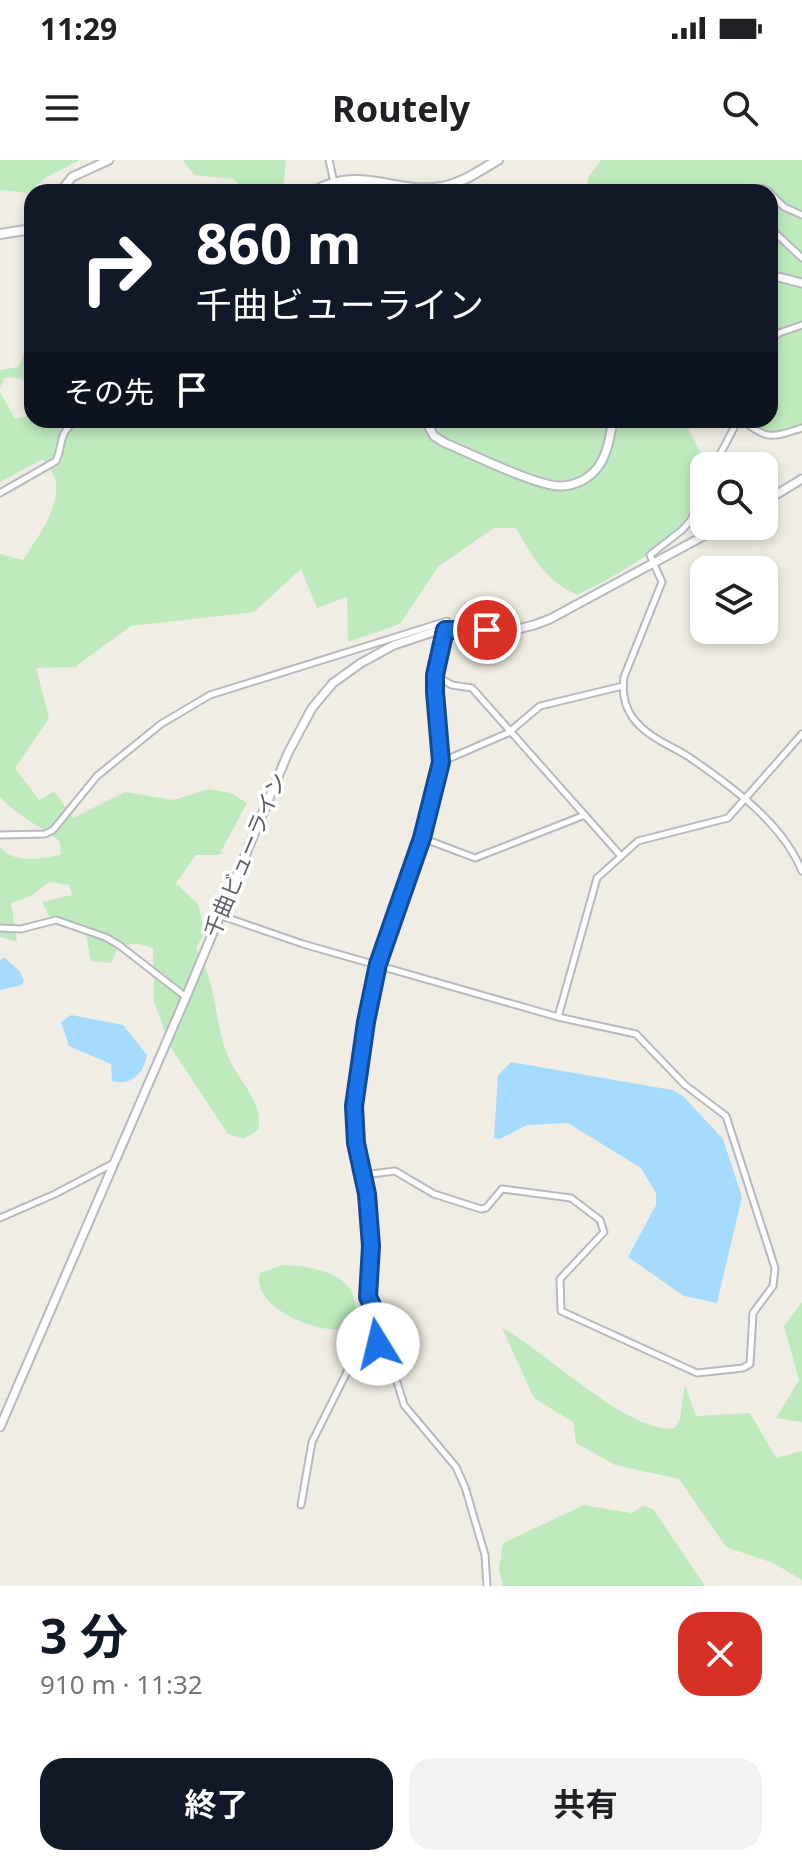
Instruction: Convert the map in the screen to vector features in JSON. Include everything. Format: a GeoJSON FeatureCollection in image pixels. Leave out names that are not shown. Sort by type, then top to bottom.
{"type":"FeatureCollection","features":[{"type":"Feature","properties":{"kind":"main road"},"geometry":{"type":"LineString","coordinates":[[453,184],[498,160]]}},
{"type":"Feature","properties":{"kind":"main road"},"geometry":{"type":"LineString","coordinates":[[334,183],[349,179],[393,184]]}},
{"type":"Feature","properties":{"kind":"main road"},"geometry":{"type":"LineString","coordinates":[[0,234],[24,230]]}},
{"type":"Feature","properties":{"kind":"street"},"geometry":{"type":"LineString","coordinates":[[66,184],[72,177],[109,160]]}},
{"type":"Feature","properties":{"kind":"street"},"geometry":{"type":"LineString","coordinates":[[329,160],[334,183]]}},
{"type":"Feature","properties":{"kind":"street"},"geometry":{"type":"LineString","coordinates":[[778,201],[802,215]]}},
{"type":"Feature","properties":{"kind":"street"},"geometry":{"type":"LineString","coordinates":[[778,236],[802,258]]}},
{"type":"Feature","properties":{"kind":"street"},"geometry":{"type":"LineString","coordinates":[[778,277],[802,283]]}},
{"type":"Feature","properties":{"kind":"street"},"geometry":{"type":"LineString","coordinates":[[778,334],[802,325]]}},
{"type":"Feature","properties":{"kind":"street"},"geometry":{"type":"LineString","coordinates":[[0,493],[56,461],[66,428]]}},
{"type":"Feature","properties":{"kind":"street"},"geometry":{"type":"LineString","coordinates":[[430,428],[434,436],[445,443],[540,482],[561,486],[582,480],[599,466],[611,428]]}},
{"type":"Feature","properties":{"kind":"street"},"geometry":{"type":"LineString","coordinates":[[722,452],[736,428]]}},
{"type":"Feature","properties":{"kind":"street"},"geometry":{"type":"LineString","coordinates":[[754,428],[766,436],[802,428]]}},
{"type":"Feature","properties":{"kind":"street"},"geometry":{"type":"LineString","coordinates":[[778,494],[802,479]]}},
{"type":"Feature","properties":{"kind":"street"},"geometry":{"type":"LineString","coordinates":[[690,521],[650,555],[662,582],[623,686],[625,704],[636,722],[687,757],[771,823],[794,854],[802,871]]}},
{"type":"Feature","properties":{"kind":"street","name":"千曲ビューライン"},"geometry":{"type":"LineString","coordinates":[[0,1427],[288,753],[323,694],[361,663],[394,645],[445,630],[503,630],[534,625],[697,540]]}},
{"type":"Feature","properties":{"kind":"street"},"geometry":{"type":"LineString","coordinates":[[0,835],[45,834],[53,830],[97,776],[161,724],[210,695],[447,621]]}},
{"type":"Feature","properties":{"kind":"street"},"geometry":{"type":"LineString","coordinates":[[301,1505],[312,1442],[361,1336],[368,1297],[371,1246],[356,1143],[354,1106],[378,964],[422,838],[441,762],[435,675],[445,630]]}},
{"type":"Feature","properties":{"kind":"street"},"geometry":{"type":"LineString","coordinates":[[435,675],[452,685],[472,688],[621,856]]}},
{"type":"Feature","properties":{"kind":"street"},"geometry":{"type":"LineString","coordinates":[[441,762],[512,731],[540,706],[623,686]]}},
{"type":"Feature","properties":{"kind":"street"},"geometry":{"type":"LineString","coordinates":[[558,1017],[597,878],[638,841],[723,820],[802,734]]}},
{"type":"Feature","properties":{"kind":"street"},"geometry":{"type":"LineString","coordinates":[[422,838],[475,858],[585,815]]}},
{"type":"Feature","properties":{"kind":"street"},"geometry":{"type":"LineString","coordinates":[[219,915],[303,944],[558,1017],[636,1034],[685,1085],[726,1116],[775,1268],[773,1286],[753,1313],[751,1361],[748,1366],[697,1373],[561,1311],[559,1281],[604,1232],[600,1220],[571,1198],[502,1189],[486,1208],[481,1209],[434,1194],[395,1171],[363,1175]]}},
{"type":"Feature","properties":{"kind":"street"},"geometry":{"type":"LineString","coordinates":[[0,928],[21,929],[56,920],[105,937],[186,997]]}},
{"type":"Feature","properties":{"kind":"street"},"geometry":{"type":"LineString","coordinates":[[0,1218],[112,1164]]}},
{"type":"Feature","properties":{"kind":"street"},"geometry":{"type":"LineString","coordinates":[[368,1297],[378,1344],[397,1382],[404,1405],[456,1467],[465,1487],[485,1555],[487,1586]]}},
{"type":"Feature","properties":{"kind":"green space"},"geometry":{"type":"Polygon","coordinates":[[[0,160],[80,160],[38,184],[24,184],[24,193],[0,190],[0,160]]]}},
{"type":"Feature","properties":{"kind":"green space"},"geometry":{"type":"Polygon","coordinates":[[[183,160],[286,160],[284,184],[239,184],[234,179],[194,175],[183,160]]]}},
{"type":"Feature","properties":{"kind":"green space"},"geometry":{"type":"Polygon","coordinates":[[[601,160],[802,160],[802,433],[762,434],[753,428],[778,428],[778,184],[587,184],[601,160]]]}},
{"type":"Feature","properties":{"kind":"green space"},"geometry":{"type":"Polygon","coordinates":[[[24,352],[24,381],[5,377],[0,388],[0,370],[19,367],[24,352]]]}},
{"type":"Feature","properties":{"kind":"green space"},"geometry":{"type":"Polygon","coordinates":[[[0,392],[15,419],[24,417],[24,428],[690,428],[700,452],[690,452],[690,511],[677,529],[639,560],[577,595],[548,575],[516,528],[494,528],[438,567],[400,624],[348,642],[347,597],[317,608],[301,569],[254,612],[131,626],[75,667],[36,668],[49,718],[15,768],[39,800],[54,791],[73,818],[125,792],[174,800],[208,789],[231,793],[247,803],[219,855],[196,855],[176,883],[198,904],[205,933],[196,948],[212,989],[223,1043],[258,1111],[258,1130],[244,1139],[228,1134],[170,1046],[154,1001],[153,948],[137,944],[119,945],[111,963],[91,961],[84,924],[49,916],[42,902],[72,895],[69,885],[49,882],[31,896],[11,903],[17,942],[0,937],[0,846],[5,852],[19,858],[61,855],[60,842],[0,797],[0,554],[23,560],[46,523],[54,503],[56,482],[43,459],[0,482],[0,392]]]}},
{"type":"Feature","properties":{"kind":"green space"},"geometry":{"type":"Polygon","coordinates":[[[283,1265],[326,1272],[347,1285],[355,1309],[352,1326],[325,1329],[292,1318],[277,1309],[260,1286],[260,1273],[283,1265]]]}},
{"type":"Feature","properties":{"kind":"green space"},"geometry":{"type":"Polygon","coordinates":[[[802,1302],[802,1422],[776,1418],[799,1380],[784,1326],[802,1302]]]}},
{"type":"Feature","properties":{"kind":"green space"},"geometry":{"type":"Polygon","coordinates":[[[502,1328],[611,1405],[656,1427],[675,1428],[680,1419],[685,1385],[696,1416],[750,1413],[776,1458],[802,1451],[802,1580],[773,1563],[726,1547],[679,1479],[615,1465],[576,1443],[573,1422],[534,1398],[502,1328]]]}},
{"type":"Feature","properties":{"kind":"green space"},"geometry":{"type":"Polygon","coordinates":[[[584,1505],[631,1513],[644,1506],[653,1509],[705,1586],[503,1586],[499,1569],[503,1543],[584,1505]]]}},
{"type":"Feature","properties":{"kind":"water"},"geometry":{"type":"Polygon","coordinates":[[[4,957],[20,972],[24,981],[22,985],[0,990],[0,960],[4,957]]]}},
{"type":"Feature","properties":{"kind":"water"},"geometry":{"type":"Polygon","coordinates":[[[71,1015],[123,1025],[147,1055],[136,1077],[125,1082],[112,1081],[111,1064],[69,1046],[61,1022],[71,1015]]]}},
{"type":"Feature","properties":{"kind":"water"},"geometry":{"type":"Polygon","coordinates":[[[511,1062],[672,1090],[683,1096],[723,1139],[742,1197],[717,1303],[684,1296],[628,1257],[656,1205],[656,1193],[641,1168],[568,1123],[527,1125],[500,1139],[494,1138],[498,1075],[511,1062]]]}},
{"type":"Feature","properties":{"kind":"route"},"geometry":{"type":"LineString","coordinates":[[378,1344],[368,1297],[371,1246],[367,1194],[354,1125],[366,1022],[378,964],[422,838],[441,762],[435,675],[445,630],[487,630]]}}]}
